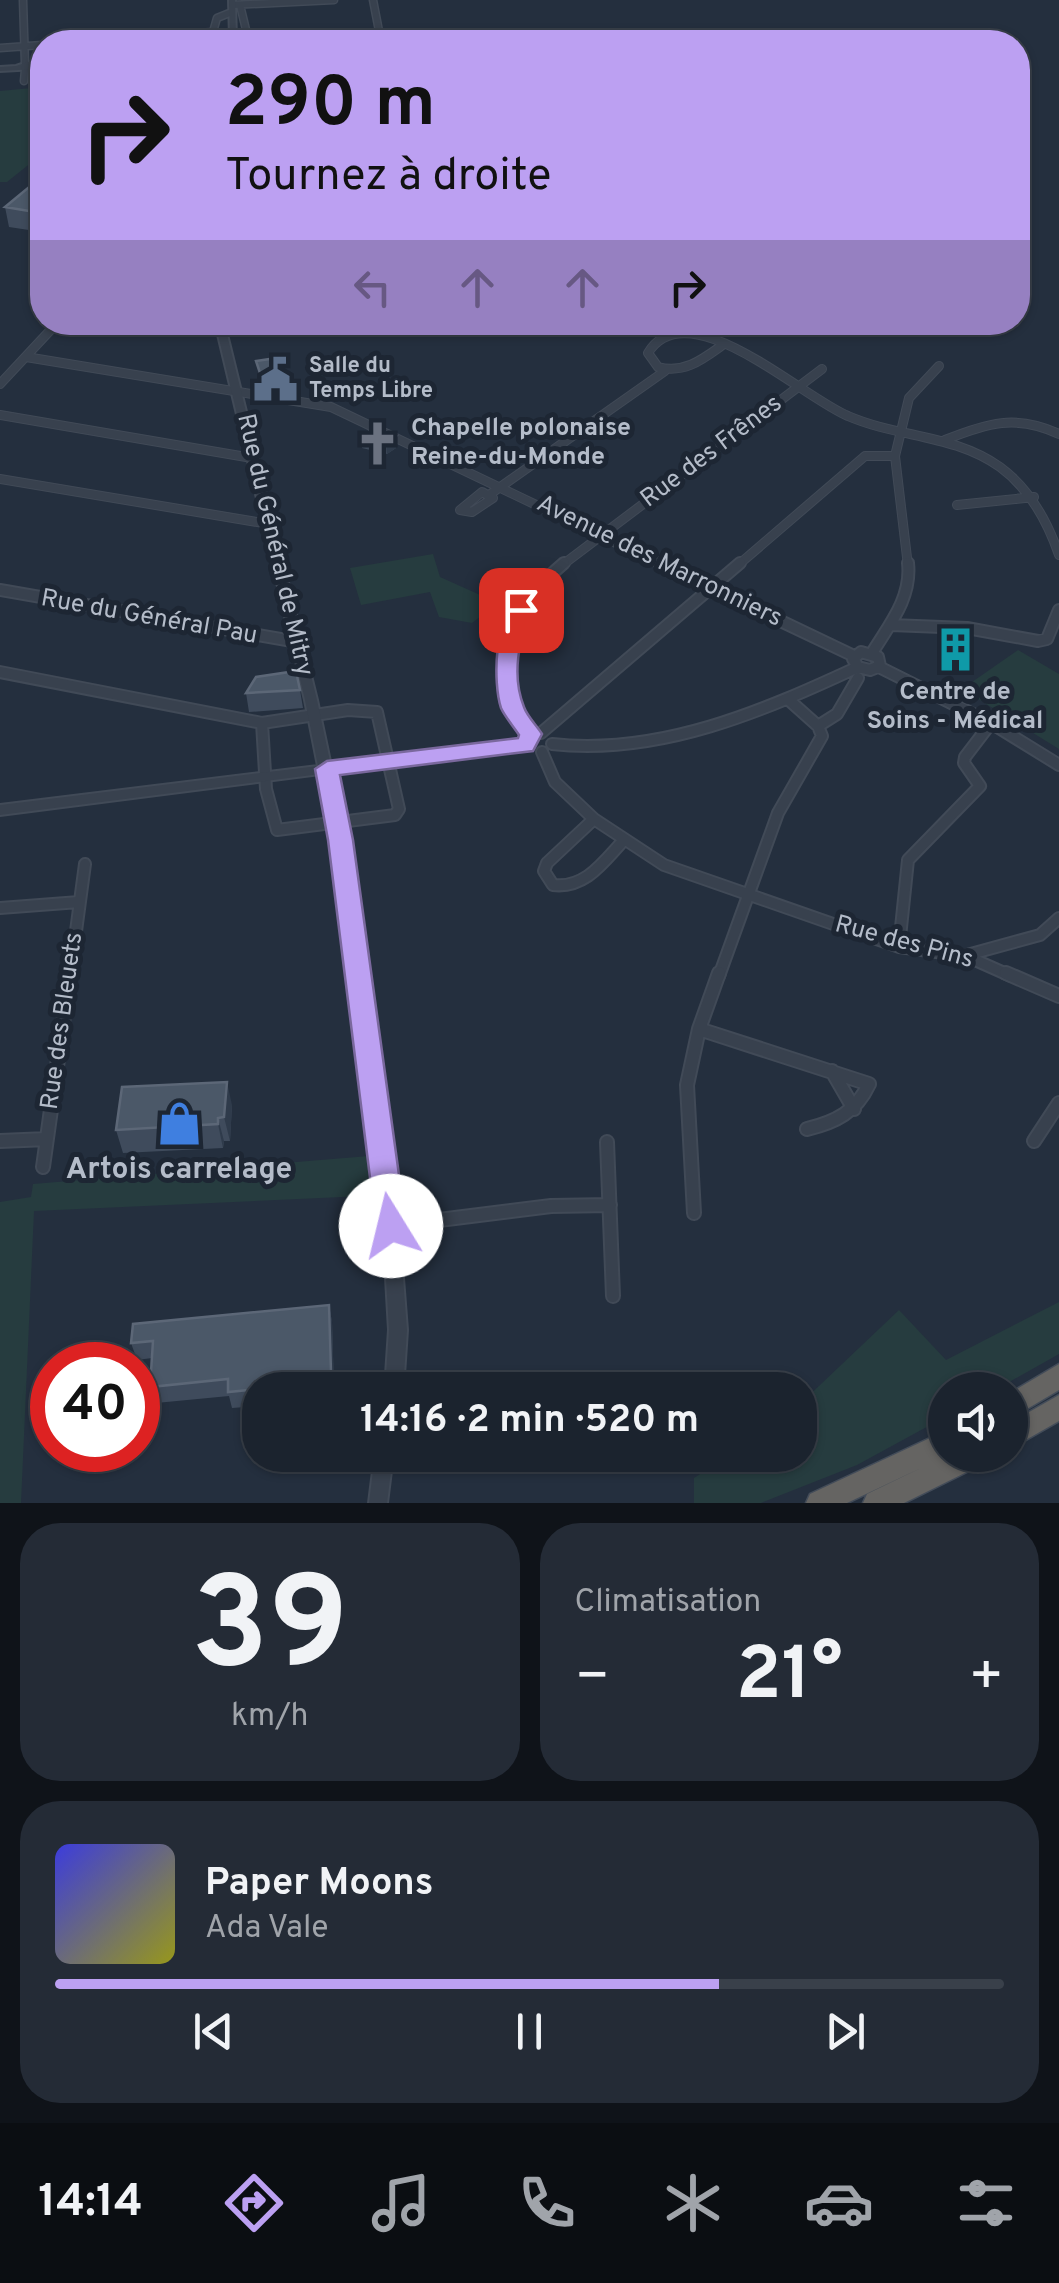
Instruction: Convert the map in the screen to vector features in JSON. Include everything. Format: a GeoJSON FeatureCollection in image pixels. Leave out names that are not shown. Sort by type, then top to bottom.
{"type":"FeatureCollection","features":[{"type":"Feature","properties":{"kind":"highway"},"geometry":{"type":"LineString","coordinates":[[1028,1396],[1059,1376]]}},
{"type":"Feature","properties":{"kind":"highway"},"geometry":{"type":"LineString","coordinates":[[1028,1426],[1059,1407]]}},
{"type":"Feature","properties":{"kind":"highway"},"geometry":{"type":"LineString","coordinates":[[820,1503],[928,1451]]}},
{"type":"Feature","properties":{"kind":"highway"},"geometry":{"type":"LineString","coordinates":[[876,1503],[939,1472]]}},
{"type":"Feature","properties":{"kind":"street"},"geometry":{"type":"LineString","coordinates":[[23,0],[28,67],[24,81]]}},
{"type":"Feature","properties":{"kind":"street"},"geometry":{"type":"LineString","coordinates":[[214,30],[217,18],[234,9],[334,0]]}},
{"type":"Feature","properties":{"kind":"street"},"geometry":{"type":"LineString","coordinates":[[373,0],[380,30]]}},
{"type":"Feature","properties":{"kind":"street"},"geometry":{"type":"LineString","coordinates":[[0,48],[30,46]]}},
{"type":"Feature","properties":{"kind":"street"},"geometry":{"type":"LineString","coordinates":[[0,69],[28,67]]}},
{"type":"Feature","properties":{"kind":"street"},"geometry":{"type":"LineString","coordinates":[[0,384],[46,335]]}},
{"type":"Feature","properties":{"kind":"street","name":"Rue du Général de Mitry"},"geometry":{"type":"LineString","coordinates":[[223,335],[338,823],[391,1226],[398,1302],[395,1372]]}},
{"type":"Feature","properties":{"kind":"street"},"geometry":{"type":"LineString","coordinates":[[666,335],[651,344],[648,354],[652,362],[665,370],[686,370],[724,344]]}},
{"type":"Feature","properties":{"kind":"street"},"geometry":{"type":"LineString","coordinates":[[699,335],[756,358],[848,416],[945,440],[996,464],[1034,497],[1046,516],[1059,555]]}},
{"type":"Feature","properties":{"kind":"street","name":"Avenue des Marronniers"},"geometry":{"type":"LineString","coordinates":[[26,357],[331,407],[712,587],[857,667]]}},
{"type":"Feature","properties":{"kind":"street"},"geometry":{"type":"LineString","coordinates":[[532,738],[547,748],[706,732],[790,701],[857,667],[872,653],[890,625],[910,580],[895,456],[909,398],[939,366]]}},
{"type":"Feature","properties":{"kind":"street","name":"Rue des Frênes"},"geometry":{"type":"LineString","coordinates":[[547,748],[550,737],[532,738],[512,707],[508,690],[508,641],[531,596],[602,536],[822,369]]}},
{"type":"Feature","properties":{"kind":"street"},"geometry":{"type":"LineString","coordinates":[[489,495],[665,370]]}},
{"type":"Feature","properties":{"kind":"street"},"geometry":{"type":"LineString","coordinates":[[0,415],[252,458]]}},
{"type":"Feature","properties":{"kind":"street"},"geometry":{"type":"LineString","coordinates":[[945,440],[994,420],[1016,418],[1059,434]]}},
{"type":"Feature","properties":{"kind":"street"},"geometry":{"type":"LineString","coordinates":[[0,810],[388,761],[532,738],[864,456],[895,456]]}},
{"type":"Feature","properties":{"kind":"street"},"geometry":{"type":"LineString","coordinates":[[0,478],[269,524]]}},
{"type":"Feature","properties":{"kind":"street"},"geometry":{"type":"LineString","coordinates":[[957,505],[1034,497]]}},
{"type":"Feature","properties":{"kind":"street","name":"Rue du Général Pau"},"geometry":{"type":"LineString","coordinates":[[0,590],[298,642]]}},
{"type":"Feature","properties":{"kind":"street"},"geometry":{"type":"LineString","coordinates":[[890,625],[984,630],[1030,644],[1046,638],[1059,610]]}},
{"type":"Feature","properties":{"kind":"street"},"geometry":{"type":"LineString","coordinates":[[872,653],[881,660],[880,666]]}},
{"type":"Feature","properties":{"kind":"street"},"geometry":{"type":"LineString","coordinates":[[857,667],[870,670],[880,666],[991,723],[1059,764]]}},
{"type":"Feature","properties":{"kind":"street"},"geometry":{"type":"LineString","coordinates":[[818,726],[837,714],[857,667]]}},
{"type":"Feature","properties":{"kind":"street"},"geometry":{"type":"LineString","coordinates":[[0,672],[262,723],[369,709],[377,712],[385,740],[398,809],[395,815],[276,830],[265,776],[262,723]]}},
{"type":"Feature","properties":{"kind":"street"},"geometry":{"type":"LineString","coordinates":[[694,1213],[686,1085],[699,1029],[778,813],[819,743],[818,726],[790,701]]}},
{"type":"Feature","properties":{"kind":"street"},"geometry":{"type":"LineString","coordinates":[[899,947],[904,868],[980,786],[976,775],[964,764],[965,757],[991,723]]}},
{"type":"Feature","properties":{"kind":"street","name":"Rue des Pins"},"geometry":{"type":"LineString","coordinates":[[547,748],[555,782],[594,819],[684,874],[899,947],[966,956],[1059,996]]}},
{"type":"Feature","properties":{"kind":"street"},"geometry":{"type":"LineString","coordinates":[[594,819],[547,863],[544,872],[553,885],[568,888],[579,884],[624,840]]}},
{"type":"Feature","properties":{"kind":"street","name":"Rue des Bleuets"},"geometry":{"type":"LineString","coordinates":[[43,1166],[84,864]]}},
{"type":"Feature","properties":{"kind":"street","name":"Rue des Bleuets"},"geometry":{"type":"LineString","coordinates":[[0,908],[79,902]]}},
{"type":"Feature","properties":{"kind":"street"},"geometry":{"type":"LineString","coordinates":[[966,956],[1040,935],[1059,918]]}},
{"type":"Feature","properties":{"kind":"street"},"geometry":{"type":"LineString","coordinates":[[699,1029],[870,1084],[854,1110],[837,1122],[807,1130]]}},
{"type":"Feature","properties":{"kind":"street"},"geometry":{"type":"LineString","coordinates":[[832,1072],[854,1110]]}},
{"type":"Feature","properties":{"kind":"street"},"geometry":{"type":"LineString","coordinates":[[1034,1141],[1059,1103]]}},
{"type":"Feature","properties":{"kind":"street","name":"Rue des Bleuets"},"geometry":{"type":"LineString","coordinates":[[0,1141],[46,1139]]}},
{"type":"Feature","properties":{"kind":"street"},"geometry":{"type":"LineString","coordinates":[[607,1142],[614,1296]]}},
{"type":"Feature","properties":{"kind":"street"},"geometry":{"type":"LineString","coordinates":[[391,1226],[551,1206],[610,1205]]}},
{"type":"Feature","properties":{"kind":"street"},"geometry":{"type":"LineString","coordinates":[[378,1503],[382,1472]]}},
{"type":"Feature","properties":{"kind":"green space"},"geometry":{"type":"Polygon","coordinates":[[[30,88],[30,164],[7,182],[0,182],[0,91],[30,88]]]}},
{"type":"Feature","properties":{"kind":"green space"},"geometry":{"type":"Polygon","coordinates":[[[433,554],[440,577],[498,603],[472,623],[439,617],[430,592],[361,605],[350,568],[433,554]]]}},
{"type":"Feature","properties":{"kind":"green space"},"geometry":{"type":"Polygon","coordinates":[[[1018,650],[1059,674],[1059,749],[962,689],[1018,650]]]}},
{"type":"Feature","properties":{"kind":"green space"},"geometry":{"type":"Polygon","coordinates":[[[381,1155],[386,1195],[34,1211],[21,1503],[0,1503],[0,1202],[31,1197],[33,1184],[381,1155]]]}},
{"type":"Feature","properties":{"kind":"green space"},"geometry":{"type":"Polygon","coordinates":[[[1059,1302],[1059,1354],[1027,1372],[928,1372],[928,1426],[857,1465],[761,1503],[694,1503],[694,1478],[703,1472],[817,1472],[817,1388],[899,1310],[946,1360],[1059,1302]]]}},
{"type":"Feature","properties":{"kind":"building"},"geometry":{"type":"Polygon","coordinates":[[[30,186],[30,211],[5,207],[30,186]]]}},
{"type":"Feature","properties":{"kind":"building"},"geometry":{"type":"Polygon","coordinates":[[[277,358],[281,370],[260,373],[256,361],[277,358]]]}},
{"type":"Feature","properties":{"kind":"building"},"geometry":{"type":"Polygon","coordinates":[[[376,427],[396,436],[386,442],[362,436],[376,427]]]}},
{"type":"Feature","properties":{"kind":"building"},"geometry":{"type":"Polygon","coordinates":[[[946,631],[970,634],[970,649],[946,641],[946,631]]]}},
{"type":"Feature","properties":{"kind":"building"},"geometry":{"type":"Polygon","coordinates":[[[296,671],[300,690],[246,693],[256,677],[296,671]]]}},
{"type":"Feature","properties":{"kind":"building"},"geometry":{"type":"Polygon","coordinates":[[[227,1082],[224,1117],[218,1118],[218,1124],[116,1130],[122,1087],[227,1082]]]}},
{"type":"Feature","properties":{"kind":"building"},"geometry":{"type":"Polygon","coordinates":[[[329,1305],[331,1372],[242,1372],[242,1391],[228,1392],[228,1379],[160,1386],[160,1342],[131,1342],[133,1324],[329,1305]]]}},
{"type":"Feature","properties":{"kind":"place","name":"Salle du Temps Libre"},"geometry":{"type":"Point","coordinates":[276,379]}},
{"type":"Feature","properties":{"kind":"place","name":"Chapelle polonaise Reine-du-Monde"},"geometry":{"type":"Point","coordinates":[378,443]}},
{"type":"Feature","properties":{"kind":"place","name":"Centre de Soins - Médical"},"geometry":{"type":"Point","coordinates":[955,649]}},
{"type":"Feature","properties":{"kind":"place","name":"Artois carrelage"},"geometry":{"type":"Point","coordinates":[179,1123]}},
{"type":"Feature","properties":{"kind":"route"},"geometry":{"type":"LineString","coordinates":[[391,1226],[340,840],[327,769],[525,745],[531,734],[512,707],[507,658],[508,641],[521,610]]}}]}
